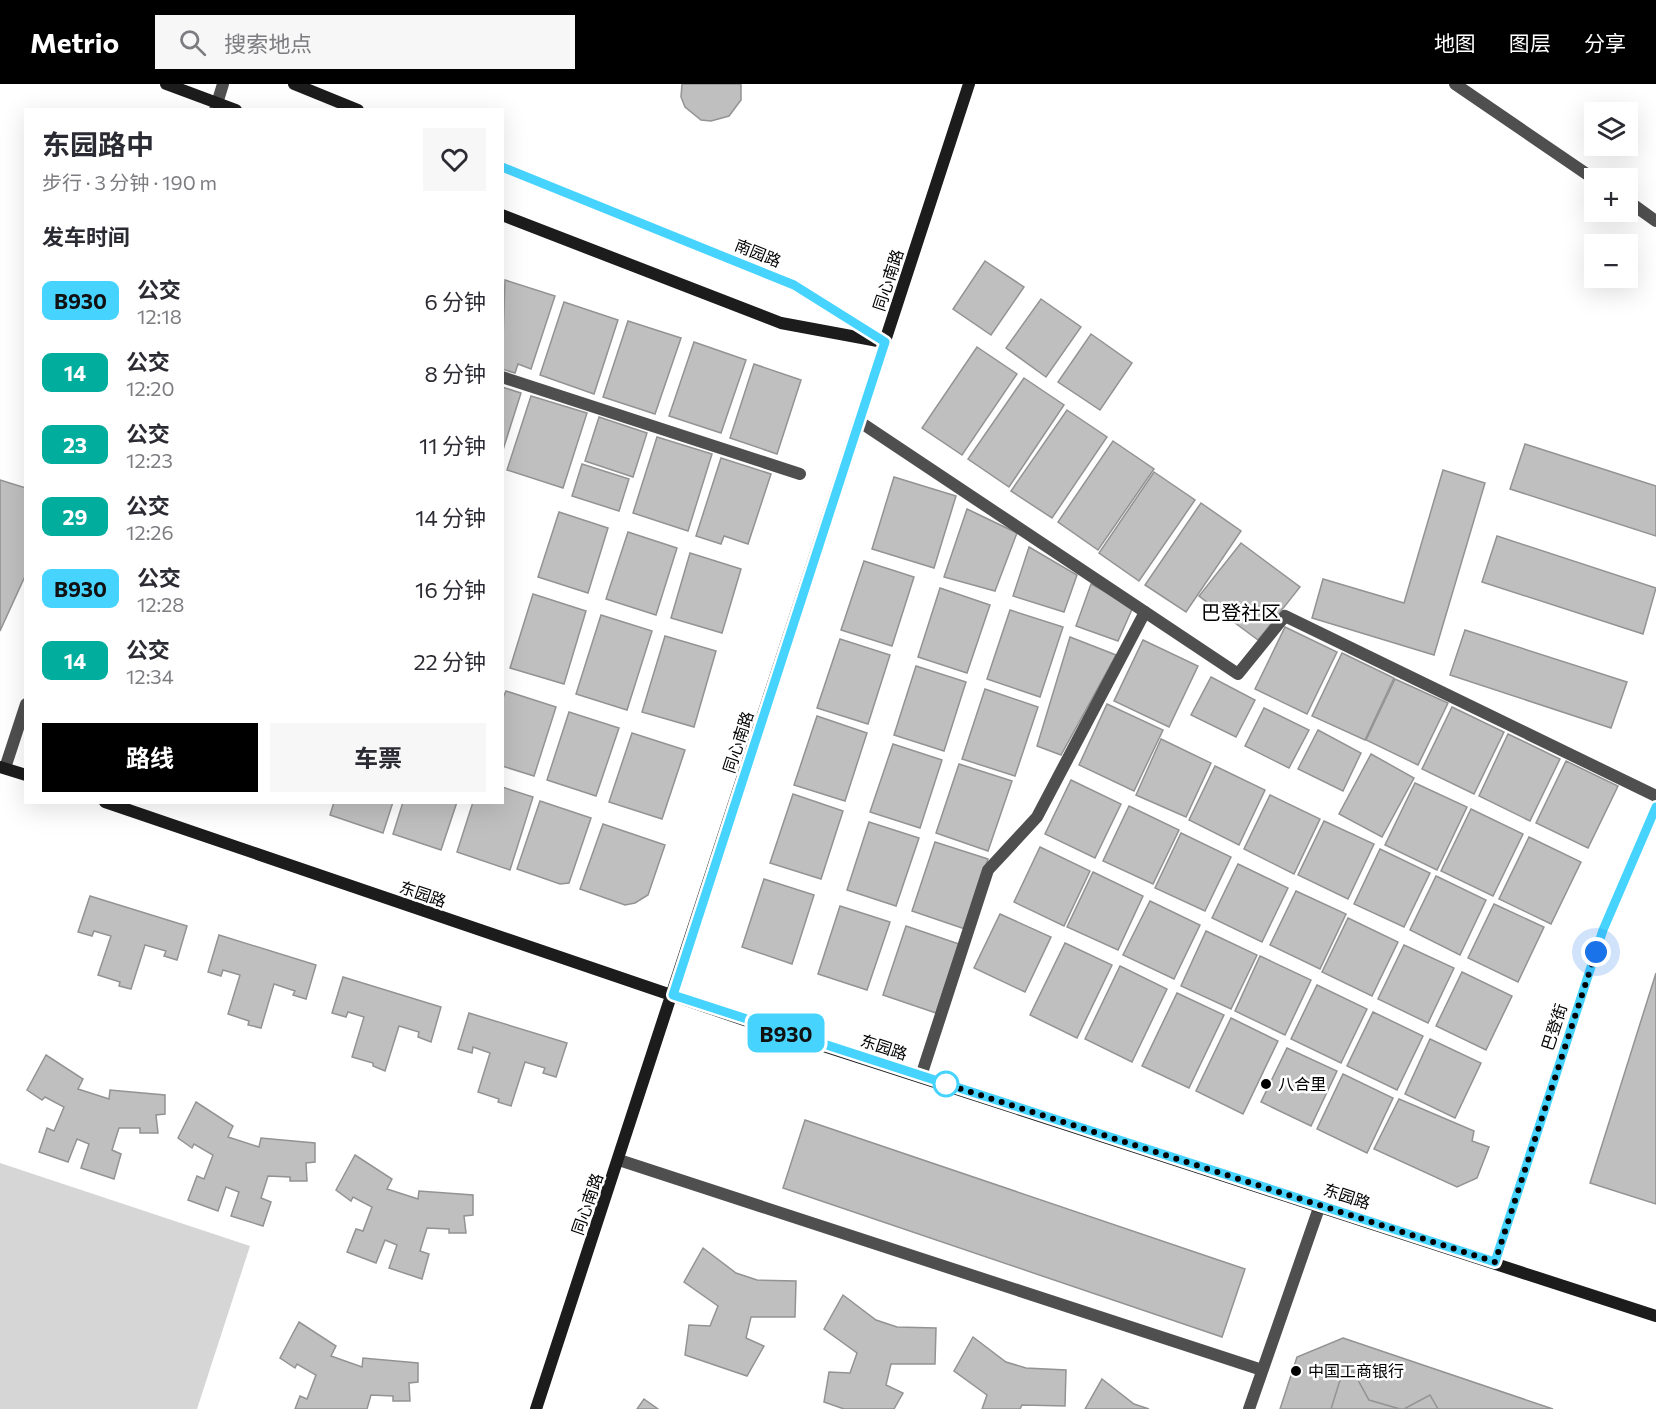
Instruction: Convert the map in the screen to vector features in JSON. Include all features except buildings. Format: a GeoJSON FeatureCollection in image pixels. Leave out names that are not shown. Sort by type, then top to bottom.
{"type":"FeatureCollection","features":[{"type":"Feature","properties":{"kind":"street"},"geometry":{"type":"LineString","coordinates":[[166,84],[216,106],[223,84]]}},
{"type":"Feature","properties":{"kind":"street"},"geometry":{"type":"LineString","coordinates":[[294,84],[353,108]]}},
{"type":"Feature","properties":{"kind":"street","name":"同心南路"},"geometry":{"type":"LineString","coordinates":[[536,1409],[969,84]]}},
{"type":"Feature","properties":{"kind":"street"},"geometry":{"type":"LineString","coordinates":[[1455,84],[1584,172]]}},
{"type":"Feature","properties":{"kind":"street","name":"南园路"},"geometry":{"type":"LineString","coordinates":[[504,168],[794,285],[885,342]]}},
{"type":"Feature","properties":{"kind":"street"},"geometry":{"type":"LineString","coordinates":[[1638,208],[1656,220]]}},
{"type":"Feature","properties":{"kind":"street"},"geometry":{"type":"LineString","coordinates":[[504,217],[781,322],[885,342]]}},
{"type":"Feature","properties":{"kind":"street"},"geometry":{"type":"LineString","coordinates":[[504,378],[801,474]]}},
{"type":"Feature","properties":{"kind":"street"},"geometry":{"type":"LineString","coordinates":[[860,422],[1238,674],[1285,616],[1656,795]]}},
{"type":"Feature","properties":{"kind":"street"},"geometry":{"type":"LineString","coordinates":[[921,1076],[987,870],[1037,817],[1145,612]]}},
{"type":"Feature","properties":{"kind":"street"},"geometry":{"type":"LineString","coordinates":[[24,709],[3,767],[24,774]]}},
{"type":"Feature","properties":{"kind":"street","name":"东园路"},"geometry":{"type":"LineString","coordinates":[[111,804],[673,995],[1656,1316]]}},
{"type":"Feature","properties":{"kind":"street","name":"巴登街"},"geometry":{"type":"LineString","coordinates":[[1495,1262],[1603,930],[1656,807]]}},
{"type":"Feature","properties":{"kind":"street"},"geometry":{"type":"LineString","coordinates":[[619,1160],[1262,1370]]}},
{"type":"Feature","properties":{"kind":"street"},"geometry":{"type":"LineString","coordinates":[[1249,1409],[1320,1205]]}},
{"type":"Feature","properties":{"kind":"shaded area"},"geometry":{"type":"Polygon","coordinates":[[[0,1163],[250,1246],[197,1409],[0,1409],[0,1163]]]}},
{"type":"Feature","properties":{"kind":"bus line","name":"B930"},"geometry":{"type":"LineString","coordinates":[[504,168],[794,285],[885,342],[673,995],[765,1027],[1495,1262],[1603,930],[1656,807]]}},
{"type":"Feature","properties":{"kind":"place","name":"八合里"},"geometry":{"type":"Point","coordinates":[1266,1084]}},
{"type":"Feature","properties":{"kind":"place","name":"中国工商银行"},"geometry":{"type":"Point","coordinates":[1296,1371]}},
{"type":"Feature","properties":{"kind":"district","name":"巴登社区"},"geometry":{"type":"Point","coordinates":[1241,613]}},
{"type":"Feature","properties":{"kind":"route"},"geometry":{"type":"LineString","coordinates":[[946,1084],[943,1083],[1495,1262],[1596,952]]}}]}
